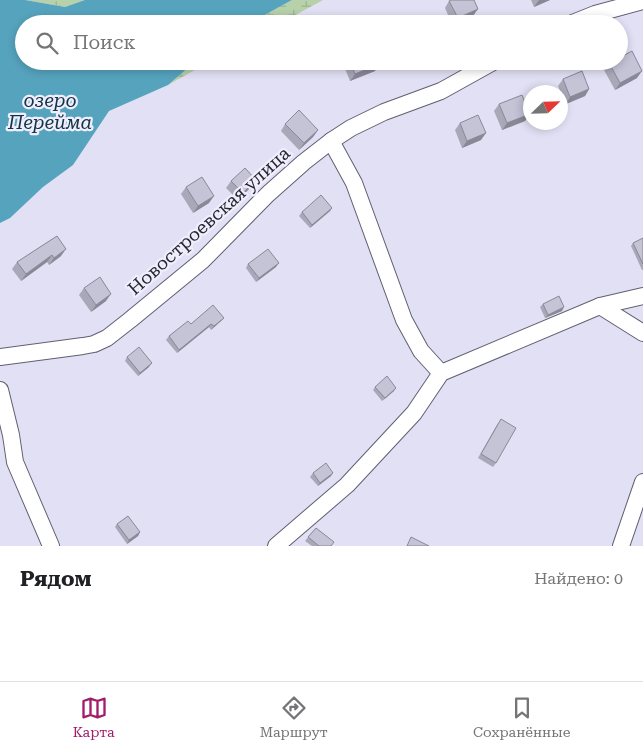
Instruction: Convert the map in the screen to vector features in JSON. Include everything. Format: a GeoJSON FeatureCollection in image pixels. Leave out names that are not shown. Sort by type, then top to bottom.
{"type":"FeatureCollection","features":[{"type":"Feature","properties":{"kind":"street"},"geometry":{"type":"LineString","coordinates":[[593,15],[643,0]]}},
{"type":"Feature","properties":{"kind":"street","name":"Новостроевская улица"},"geometry":{"type":"LineString","coordinates":[[0,357],[83,346],[107,338],[203,260],[268,194],[331,141],[351,128],[384,112],[441,90],[478,70]]}},
{"type":"Feature","properties":{"kind":"street"},"geometry":{"type":"LineString","coordinates":[[331,141],[354,183],[404,320],[421,351],[441,373]]}},
{"type":"Feature","properties":{"kind":"street"},"geometry":{"type":"LineString","coordinates":[[276,546],[347,485],[414,413],[441,373],[600,306],[643,296]]}},
{"type":"Feature","properties":{"kind":"street"},"geometry":{"type":"LineString","coordinates":[[600,306],[643,334]]}},
{"type":"Feature","properties":{"kind":"street"},"geometry":{"type":"LineString","coordinates":[[0,390],[11,435],[14,462],[51,546]]}},
{"type":"Feature","properties":{"kind":"street"},"geometry":{"type":"LineString","coordinates":[[621,546],[643,482]]}},
{"type":"Feature","properties":{"kind":"green space"},"geometry":{"type":"Polygon","coordinates":[[[25,0],[85,0],[65,7],[25,0]]]}},
{"type":"Feature","properties":{"kind":"green space"},"geometry":{"type":"Polygon","coordinates":[[[292,0],[323,0],[296,15],[264,15],[292,0]]]}},
{"type":"Feature","properties":{"kind":"green space"},"geometry":{"type":"Polygon","coordinates":[[[186,70],[195,70],[168,85],[186,70]]]}},
{"type":"Feature","properties":{"kind":"water","name":"озеро Перейма"},"geometry":{"type":"Polygon","coordinates":[[[0,0],[25,0],[65,7],[85,0],[292,0],[264,15],[15,15],[15,70],[186,70],[168,85],[109,111],[73,165],[43,187],[10,218],[0,223],[0,0]]]}},
{"type":"Feature","properties":{"kind":"building"},"geometry":{"type":"Polygon","coordinates":[[[474,0],[478,9],[465,15],[456,15],[449,1],[474,0]]]}},
{"type":"Feature","properties":{"kind":"building"},"geometry":{"type":"Polygon","coordinates":[[[632,51],[642,71],[620,83],[613,70],[628,70],[628,53],[632,51]]]}},
{"type":"Feature","properties":{"kind":"building"},"geometry":{"type":"Polygon","coordinates":[[[353,70],[365,70],[355,74],[353,70]]]}},
{"type":"Feature","properties":{"kind":"building"},"geometry":{"type":"Polygon","coordinates":[[[582,71],[589,89],[570,97],[568,85],[565,85],[563,79],[582,71]]]}},
{"type":"Feature","properties":{"kind":"building"},"geometry":{"type":"Polygon","coordinates":[[[522,95],[523,117],[507,123],[499,104],[522,95]]]}},
{"type":"Feature","properties":{"kind":"building"},"geometry":{"type":"Polygon","coordinates":[[[299,110],[318,130],[304,143],[285,124],[299,110]]]}},
{"type":"Feature","properties":{"kind":"building"},"geometry":{"type":"Polygon","coordinates":[[[478,115],[486,133],[467,141],[460,123],[478,115]]]}},
{"type":"Feature","properties":{"kind":"building"},"geometry":{"type":"Polygon","coordinates":[[[245,168],[256,180],[243,193],[231,181],[245,168]]]}},
{"type":"Feature","properties":{"kind":"building"},"geometry":{"type":"Polygon","coordinates":[[[202,177],[214,196],[198,206],[186,187],[202,177]]]}},
{"type":"Feature","properties":{"kind":"building"},"geometry":{"type":"Polygon","coordinates":[[[321,195],[332,208],[312,225],[302,212],[321,195]]]}},
{"type":"Feature","properties":{"kind":"building"},"geometry":{"type":"Polygon","coordinates":[[[57,236],[66,249],[54,258],[52,255],[26,274],[17,262],[57,236]]]}},
{"type":"Feature","properties":{"kind":"building"},"geometry":{"type":"Polygon","coordinates":[[[643,238],[643,264],[633,243],[643,238]]]}},
{"type":"Feature","properties":{"kind":"building"},"geometry":{"type":"Polygon","coordinates":[[[268,249],[279,263],[259,278],[248,264],[268,249]]]}},
{"type":"Feature","properties":{"kind":"building"},"geometry":{"type":"Polygon","coordinates":[[[100,277],[111,294],[96,305],[84,288],[100,277]]]}},
{"type":"Feature","properties":{"kind":"building"},"geometry":{"type":"Polygon","coordinates":[[[559,296],[564,307],[548,315],[543,304],[559,296]]]}},
{"type":"Feature","properties":{"kind":"building"},"geometry":{"type":"Polygon","coordinates":[[[213,305],[224,318],[214,326],[211,324],[179,350],[169,336],[188,321],[191,324],[213,305]]]}},
{"type":"Feature","properties":{"kind":"building"},"geometry":{"type":"Polygon","coordinates":[[[139,347],[152,363],[140,373],[127,357],[139,347]]]}},
{"type":"Feature","properties":{"kind":"building"},"geometry":{"type":"Polygon","coordinates":[[[387,376],[396,388],[385,398],[375,387],[387,376]]]}},
{"type":"Feature","properties":{"kind":"building"},"geometry":{"type":"Polygon","coordinates":[[[501,419],[516,428],[496,463],[481,454],[501,419]]]}},
{"type":"Feature","properties":{"kind":"building"},"geometry":{"type":"Polygon","coordinates":[[[326,463],[333,473],[320,483],[313,473],[326,463]]]}},
{"type":"Feature","properties":{"kind":"building"},"geometry":{"type":"Polygon","coordinates":[[[128,516],[140,532],[129,540],[117,524],[128,516]]]}},
{"type":"Feature","properties":{"kind":"building"},"geometry":{"type":"Polygon","coordinates":[[[316,528],[334,542],[331,546],[319,546],[308,537],[316,528]]]}},
{"type":"Feature","properties":{"kind":"building"},"geometry":{"type":"Polygon","coordinates":[[[411,537],[429,546],[407,546],[411,537]]]}}]}
